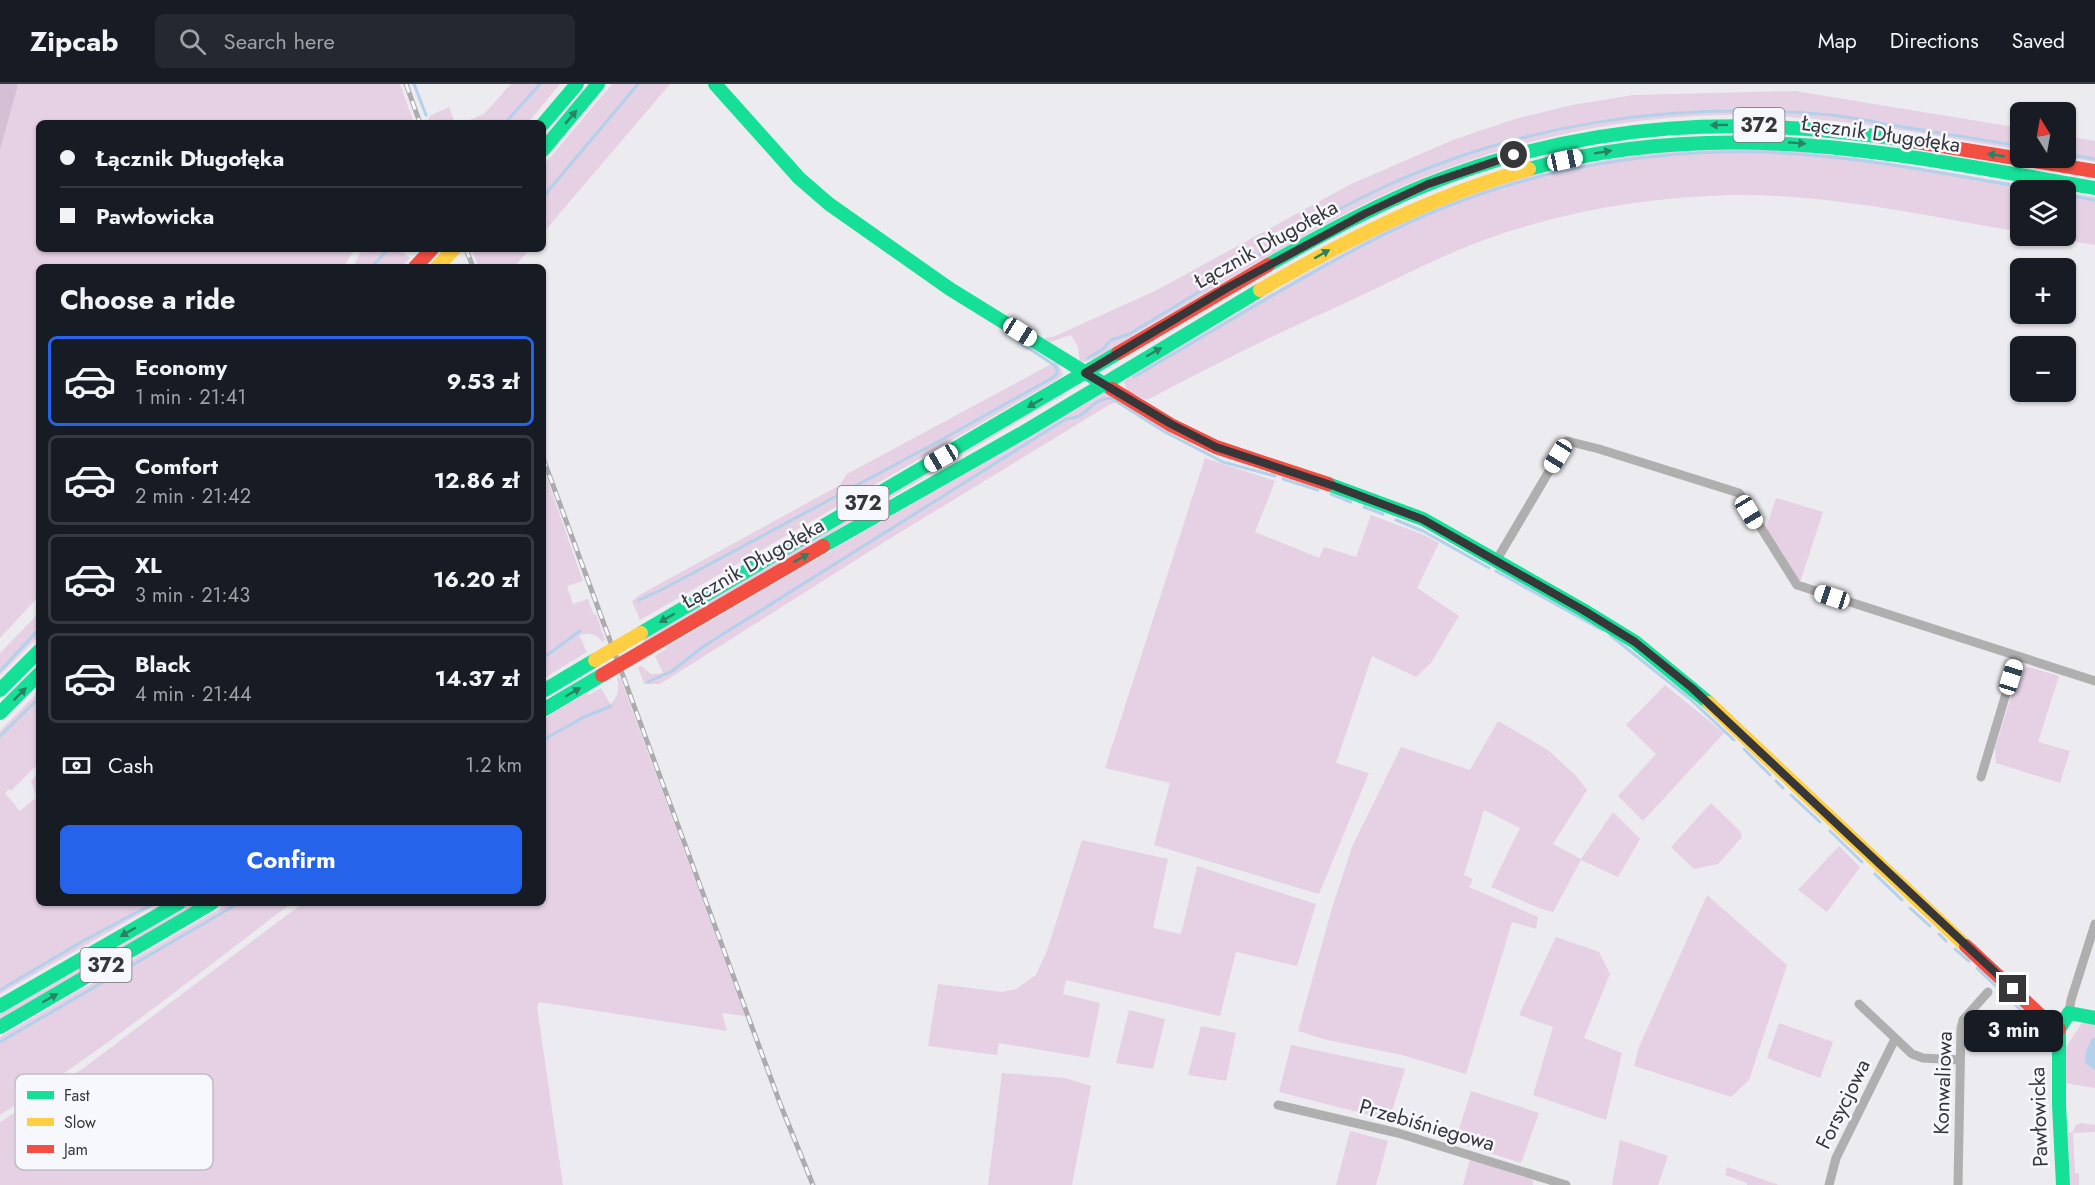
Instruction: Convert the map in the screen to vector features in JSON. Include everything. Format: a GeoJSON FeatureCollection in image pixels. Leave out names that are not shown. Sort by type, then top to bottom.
{"type":"FeatureCollection","features":[{"type":"Feature","properties":{"kind":"main road"},"geometry":{"type":"LineString","coordinates":[[546,120],[577,84]]}},
{"type":"Feature","properties":{"kind":"main road"},"geometry":{"type":"LineString","coordinates":[[546,146],[598,84]]}},
{"type":"Feature","properties":{"kind":"main road"},"geometry":{"type":"LineString","coordinates":[[715,84],[778,155],[829,204],[950,289],[1085,373],[1104,382],[1171,424],[1216,447],[1334,486],[1422,519],[1635,642],[1684,681],[2050,1024],[2059,1029],[2069,1013],[2095,1018]]}},
{"type":"Feature","properties":{"kind":"main road","name":"Łącznik Długołęka"},"geometry":{"type":"LineString","coordinates":[[546,689],[1227,288],[1376,208],[1428,184],[1472,168],[1514,155],[1582,139],[1638,130],[1701,125],[1757,125],[1807,127],[1891,138],[2095,171]]}},
{"type":"Feature","properties":{"kind":"main road","name":"Łącznik Długołęka"},"geometry":{"type":"LineString","coordinates":[[546,708],[972,462],[1329,250],[1431,201],[1480,183],[1540,165],[1586,155],[1688,142],[1738,141],[1796,143],[1890,154],[2095,188]]}},
{"type":"Feature","properties":{"kind":"main road"},"geometry":{"type":"LineString","coordinates":[[418,264],[429,252]]}},
{"type":"Feature","properties":{"kind":"main road"},"geometry":{"type":"LineString","coordinates":[[440,264],[451,252]]}},
{"type":"Feature","properties":{"kind":"main road"},"geometry":{"type":"LineString","coordinates":[[0,690],[36,654]]}},
{"type":"Feature","properties":{"kind":"main road"},"geometry":{"type":"LineString","coordinates":[[0,713],[36,677]]}},
{"type":"Feature","properties":{"kind":"main road","name":"372"},"geometry":{"type":"LineString","coordinates":[[0,1006],[174,906]]}},
{"type":"Feature","properties":{"kind":"main road","name":"372"},"geometry":{"type":"LineString","coordinates":[[0,1027],[207,906]]}},
{"type":"Feature","properties":{"kind":"main road","name":"Pawłowicka"},"geometry":{"type":"LineString","coordinates":[[2059,1029],[2059,1105],[2063,1185]]}},
{"type":"Feature","properties":{"kind":"street"},"geometry":{"type":"LineString","coordinates":[[1496,561],[1567,441],[1739,493],[1797,585],[2095,681]]}},
{"type":"Feature","properties":{"kind":"street"},"geometry":{"type":"LineString","coordinates":[[1981,777],[2017,657]]}},
{"type":"Feature","properties":{"kind":"street"},"geometry":{"type":"LineString","coordinates":[[2069,1013],[2095,924]]}},
{"type":"Feature","properties":{"kind":"street","name":"Konwaliowa"},"geometry":{"type":"LineString","coordinates":[[1958,1185],[1961,1028],[1963,1020],[1988,992]]}},
{"type":"Feature","properties":{"kind":"street"},"geometry":{"type":"LineString","coordinates":[[1859,1004],[1912,1054],[1923,1058],[1960,1060]]}},
{"type":"Feature","properties":{"kind":"street","name":"Forsycjowa"},"geometry":{"type":"LineString","coordinates":[[1829,1185],[1841,1146],[1895,1040]]}},
{"type":"Feature","properties":{"kind":"street","name":"Przebiśniegowa"},"geometry":{"type":"LineString","coordinates":[[1278,1105],[1398,1133],[1566,1185]]}},
{"type":"Feature","properties":{"kind":"shaded area"},"geometry":{"type":"Polygon","coordinates":[[[0,84],[17,84],[17,88],[0,150],[0,84]]]}},
{"type":"Feature","properties":{"kind":"shaded area"},"geometry":{"type":"Polygon","coordinates":[[[17,84],[400,84],[413,120],[36,120],[36,252],[353,252],[345,264],[36,264],[36,599],[0,638],[0,150],[17,84]]]}},
{"type":"Feature","properties":{"kind":"shaded area"},"geometry":{"type":"Polygon","coordinates":[[[511,84],[560,84],[530,120],[469,120],[484,114],[511,84]]]}},
{"type":"Feature","properties":{"kind":"shaded area"},"geometry":{"type":"Polygon","coordinates":[[[612,84],[670,84],[546,229],[546,162],[612,84]]]}},
{"type":"Feature","properties":{"kind":"shaded area"},"geometry":{"type":"Polygon","coordinates":[[[1795,91],[2010,126],[2010,148],[1870,125],[1757,115],[1645,120],[1572,132],[1501,150],[1409,183],[1297,240],[1086,362],[1080,362],[1078,347],[1071,335],[1050,342],[1044,338],[1053,337],[1157,290],[1351,184],[1453,140],[1515,119],[1572,105],[1633,95],[1795,91]]]}},
{"type":"Feature","properties":{"kind":"shaded area"},"geometry":{"type":"Polygon","coordinates":[[[449,107],[454,120],[428,120],[430,116],[449,107]]]}},
{"type":"Feature","properties":{"kind":"shaded area"},"geometry":{"type":"Polygon","coordinates":[[[2076,138],[2095,141],[2095,162],[2076,159],[2076,138]]]}},
{"type":"Feature","properties":{"kind":"shaded area"},"geometry":{"type":"Polygon","coordinates":[[[1763,149],[1836,155],[2010,182],[2010,230],[1878,207],[1806,198],[1701,196],[1606,207],[1514,230],[1448,255],[1267,339],[1147,400],[1127,391],[1124,382],[1130,375],[1308,272],[1421,213],[1520,178],[1611,159],[1667,151],[1763,149]]]}},
{"type":"Feature","properties":{"kind":"shaded area"},"geometry":{"type":"Polygon","coordinates":[[[2076,194],[2095,197],[2095,245],[2076,242],[2076,194]]]}},
{"type":"Feature","properties":{"kind":"shaded area"},"geometry":{"type":"Polygon","coordinates":[[[360,252],[403,252],[410,258],[404,264],[354,264],[360,252]]]}},
{"type":"Feature","properties":{"kind":"shaded area"},"geometry":{"type":"Polygon","coordinates":[[[472,252],[527,252],[517,264],[478,264],[472,252]]]}},
{"type":"Feature","properties":{"kind":"shaded area"},"geometry":{"type":"Polygon","coordinates":[[[1057,361],[1063,374],[1058,379],[640,620],[632,601],[641,594],[840,485],[847,474],[1057,361]]]}},
{"type":"Feature","properties":{"kind":"shaded area"},"geometry":{"type":"Polygon","coordinates":[[[1069,390],[1066,394],[645,643],[643,638],[1069,390]]]}},
{"type":"Feature","properties":{"kind":"shaded area"},"geometry":{"type":"Polygon","coordinates":[[[1101,393],[1107,393],[1121,400],[1109,405],[886,541],[660,684],[644,684],[638,667],[641,666],[651,674],[663,673],[655,656],[666,647],[1081,407],[1101,393]]]}},
{"type":"Feature","properties":{"kind":"shaded area"},"geometry":{"type":"Polygon","coordinates":[[[1205,458],[1275,481],[1255,532],[1319,558],[1324,547],[1356,557],[1371,515],[1439,543],[1417,588],[1459,616],[1431,663],[1416,677],[1372,656],[1336,763],[1369,773],[1319,894],[1154,845],[1170,783],[1105,768],[1205,458]]]}},
{"type":"Feature","properties":{"kind":"shaded area"},"geometry":{"type":"Polygon","coordinates":[[[546,476],[583,581],[567,586],[573,604],[588,599],[605,640],[602,642],[592,634],[579,635],[587,652],[546,677],[546,476]]]}},
{"type":"Feature","properties":{"kind":"shaded area"},"geometry":{"type":"Polygon","coordinates":[[[1776,498],[1823,512],[1800,582],[1766,528],[1776,498]]]}},
{"type":"Feature","properties":{"kind":"shaded area"},"geometry":{"type":"Polygon","coordinates":[[[36,616],[36,639],[0,675],[0,653],[36,616]]]}},
{"type":"Feature","properties":{"kind":"shaded area"},"geometry":{"type":"Polygon","coordinates":[[[2029,667],[2059,676],[2038,742],[2070,751],[2060,783],[1996,763],[1995,748],[2019,671],[2029,667]]]}},
{"type":"Feature","properties":{"kind":"shaded area"},"geometry":{"type":"Polygon","coordinates":[[[620,677],[745,1016],[722,1013],[727,1031],[539,1002],[537,1007],[563,1185],[0,1185],[0,1122],[15,1112],[15,1170],[213,1170],[213,1074],[74,1074],[299,906],[546,906],[546,718],[586,693],[589,695],[601,688],[610,704],[617,696],[617,678],[620,677]]]}},
{"type":"Feature","properties":{"kind":"shaded area"},"geometry":{"type":"Polygon","coordinates":[[[1665,685],[1724,733],[1643,821],[1618,796],[1656,754],[1626,725],[1665,685]]]}},
{"type":"Feature","properties":{"kind":"shaded area"},"geometry":{"type":"Polygon","coordinates":[[[36,694],[36,766],[11,791],[9,789],[5,793],[20,811],[36,799],[36,906],[154,906],[0,994],[0,731],[36,694]]]}},
{"type":"Feature","properties":{"kind":"shaded area"},"geometry":{"type":"Polygon","coordinates":[[[1498,721],[1548,750],[1576,776],[1587,790],[1553,844],[1581,859],[1613,812],[1640,839],[1618,877],[1581,860],[1553,912],[1491,887],[1520,828],[1484,810],[1464,875],[1473,879],[1469,887],[1538,917],[1536,929],[1512,922],[1466,1074],[1402,1055],[1327,1040],[1298,1031],[1332,908],[1352,847],[1401,747],[1470,770],[1498,721]]]}},
{"type":"Feature","properties":{"kind":"shaded area"},"geometry":{"type":"Polygon","coordinates":[[[36,776],[36,796],[31,781],[36,776]]]}},
{"type":"Feature","properties":{"kind":"shaded area"},"geometry":{"type":"Polygon","coordinates":[[[1711,803],[1740,831],[1742,837],[1718,864],[1694,869],[1671,847],[1711,803]]]}},
{"type":"Feature","properties":{"kind":"shaded area"},"geometry":{"type":"Polygon","coordinates":[[[1082,840],[1168,859],[1153,928],[1181,934],[1197,866],[1316,904],[1297,966],[1236,952],[1220,1016],[1066,980],[1063,994],[1100,1003],[1089,1058],[999,1043],[997,1055],[928,1046],[938,984],[1002,992],[1016,989],[1036,975],[1047,951],[1082,840]]]}},
{"type":"Feature","properties":{"kind":"shaded area"},"geometry":{"type":"Polygon","coordinates":[[[1839,846],[1860,867],[1827,912],[1798,890],[1839,846]]]}},
{"type":"Feature","properties":{"kind":"shaded area"},"geometry":{"type":"Polygon","coordinates":[[[1707,895],[1787,965],[1749,1080],[1731,1097],[1634,1066],[1639,1047],[1707,895]]]}},
{"type":"Feature","properties":{"kind":"shaded area"},"geometry":{"type":"Polygon","coordinates":[[[184,906],[197,906],[0,1021],[0,1014],[184,906]]]}},
{"type":"Feature","properties":{"kind":"shaded area"},"geometry":{"type":"Polygon","coordinates":[[[225,906],[288,906],[62,1074],[15,1074],[15,1106],[0,1115],[0,1037],[225,906]]]}},
{"type":"Feature","properties":{"kind":"shaded area"},"geometry":{"type":"Polygon","coordinates":[[[1556,937],[1599,952],[1610,974],[1584,1038],[1622,1053],[1606,1120],[1533,1095],[1553,1027],[1519,1015],[1556,937]]]}},
{"type":"Feature","properties":{"kind":"shaded area"},"geometry":{"type":"Polygon","coordinates":[[[1129,1010],[1165,1019],[1153,1069],[1116,1063],[1129,1010]]]}},
{"type":"Feature","properties":{"kind":"shaded area"},"geometry":{"type":"Polygon","coordinates":[[[2084,1020],[2095,1022],[2095,1088],[2065,1083],[2066,1047],[2084,1020]]]}},
{"type":"Feature","properties":{"kind":"shaded area"},"geometry":{"type":"Polygon","coordinates":[[[1779,1023],[1833,1042],[1820,1078],[1767,1058],[1779,1023]]]}},
{"type":"Feature","properties":{"kind":"shaded area"},"geometry":{"type":"Polygon","coordinates":[[[1201,1026],[1236,1033],[1226,1081],[1188,1075],[1201,1026]]]}},
{"type":"Feature","properties":{"kind":"shaded area"},"geometry":{"type":"Polygon","coordinates":[[[1291,1045],[1405,1069],[1389,1120],[1279,1092],[1291,1045]]]}},
{"type":"Feature","properties":{"kind":"shaded area"},"geometry":{"type":"Polygon","coordinates":[[[1002,1073],[1065,1078],[1091,1086],[1072,1185],[988,1185],[1002,1073]]]}},
{"type":"Feature","properties":{"kind":"shaded area"},"geometry":{"type":"Polygon","coordinates":[[[1471,1091],[1539,1113],[1521,1163],[1455,1142],[1471,1091]]]}},
{"type":"Feature","properties":{"kind":"shaded area"},"geometry":{"type":"Polygon","coordinates":[[[2081,1123],[2095,1125],[2095,1132],[2073,1133],[2075,1173],[2079,1173],[2079,1185],[2069,1185],[2064,1133],[2073,1132],[2076,1125],[2081,1123]]]}},
{"type":"Feature","properties":{"kind":"shaded area"},"geometry":{"type":"Polygon","coordinates":[[[1350,1131],[1388,1141],[1376,1185],[1336,1185],[1350,1131]]]}},
{"type":"Feature","properties":{"kind":"shaded area"},"geometry":{"type":"Polygon","coordinates":[[[1620,1140],[1668,1156],[1658,1185],[1612,1185],[1620,1140]]]}},
{"type":"Feature","properties":{"kind":"shaded area"},"geometry":{"type":"Polygon","coordinates":[[[1470,1159],[1533,1180],[1533,1185],[1463,1185],[1470,1159]]]}},
{"type":"Feature","properties":{"kind":"shaded area"},"geometry":{"type":"Polygon","coordinates":[[[1727,1167],[1779,1185],[1747,1185],[1747,1183],[1725,1175],[1727,1167]]]}},
{"type":"Feature","properties":{"kind":"water"},"geometry":{"type":"Polygon","coordinates":[[[2092,1038],[2095,1038],[2095,1070],[2085,1063],[2086,1052],[2092,1038]]]}},
{"type":"Feature","properties":{"kind":"waterway"},"geometry":{"type":"LineString","coordinates":[[414,84],[426,115]]}},
{"type":"Feature","properties":{"kind":"waterway"},"geometry":{"type":"LineString","coordinates":[[508,120],[540,84]]}},
{"type":"Feature","properties":{"kind":"waterway"},"geometry":{"type":"LineString","coordinates":[[546,193],[638,84]]}},
{"type":"Feature","properties":{"kind":"waterway"},"geometry":{"type":"LineString","coordinates":[[1088,358],[1103,349],[1111,340],[1129,334],[1318,220],[1351,203],[1436,165],[1488,147],[1542,133],[1597,122],[1652,115],[1707,111],[1763,111],[1836,115],[2010,144]]}},
{"type":"Feature","properties":{"kind":"waterway"},"geometry":{"type":"LineString","coordinates":[[1134,377],[1355,249],[1396,229],[1477,195],[1557,172],[1598,164],[1680,154],[1763,152],[1867,161],[2010,185]]}},
{"type":"Feature","properties":{"kind":"waterway"},"geometry":{"type":"LineString","coordinates":[[2076,156],[2095,159]]}},
{"type":"Feature","properties":{"kind":"waterway"},"geometry":{"type":"LineString","coordinates":[[2076,197],[2095,200]]}},
{"type":"Feature","properties":{"kind":"waterway"},"geometry":{"type":"LineString","coordinates":[[375,264],[385,252]]}},
{"type":"Feature","properties":{"kind":"waterway"},"geometry":{"type":"LineString","coordinates":[[639,600],[943,439],[1057,374],[1054,365],[1018,341]]}},
{"type":"Feature","properties":{"kind":"waterway"},"geometry":{"type":"LineString","coordinates":[[648,682],[672,671],[704,646],[1066,419],[1081,415],[1102,400],[1111,398],[1165,432],[1223,462],[1275,476]]}},
{"type":"Feature","properties":{"kind":"waterway"},"geometry":{"type":"LineString","coordinates":[[1283,479],[1318,490]]}},
{"type":"Feature","properties":{"kind":"waterway"},"geometry":{"type":"LineString","coordinates":[[1331,494],[1351,502]]}},
{"type":"Feature","properties":{"kind":"waterway"},"geometry":{"type":"LineString","coordinates":[[1364,507],[1383,514]]}},
{"type":"Feature","properties":{"kind":"waterway"},"geometry":{"type":"LineString","coordinates":[[1396,520],[1423,531],[1489,568]]}},
{"type":"Feature","properties":{"kind":"waterway"},"geometry":{"type":"LineString","coordinates":[[1496,571],[1602,630]]}},
{"type":"Feature","properties":{"kind":"waterway"},"geometry":{"type":"LineString","coordinates":[[546,656],[580,631]]}},
{"type":"Feature","properties":{"kind":"waterway"},"geometry":{"type":"LineString","coordinates":[[0,671],[36,632]]}},
{"type":"Feature","properties":{"kind":"waterway"},"geometry":{"type":"LineString","coordinates":[[1610,635],[1689,698],[1734,740]]}},
{"type":"Feature","properties":{"kind":"waterway"},"geometry":{"type":"LineString","coordinates":[[0,736],[36,701]]}},
{"type":"Feature","properties":{"kind":"waterway"},"geometry":{"type":"LineString","coordinates":[[546,738],[584,717],[611,706]]}},
{"type":"Feature","properties":{"kind":"waterway"},"geometry":{"type":"LineString","coordinates":[[1744,749],[1770,775]]}},
{"type":"Feature","properties":{"kind":"waterway"},"geometry":{"type":"LineString","coordinates":[[1776,781],[1783,788]]}},
{"type":"Feature","properties":{"kind":"waterway"},"geometry":{"type":"LineString","coordinates":[[1791,795],[1820,822]]}},
{"type":"Feature","properties":{"kind":"waterway"},"geometry":{"type":"LineString","coordinates":[[1830,831],[1862,862]]}},
{"type":"Feature","properties":{"kind":"waterway"},"geometry":{"type":"LineString","coordinates":[[1875,874],[1902,900]]}},
{"type":"Feature","properties":{"kind":"waterway"},"geometry":{"type":"LineString","coordinates":[[0,990],[148,906]]}},
{"type":"Feature","properties":{"kind":"waterway"},"geometry":{"type":"LineString","coordinates":[[0,1042],[234,906]]}},
{"type":"Feature","properties":{"kind":"waterway"},"geometry":{"type":"LineString","coordinates":[[1910,908],[1930,926]]}},
{"type":"Feature","properties":{"kind":"waterway"},"geometry":{"type":"LineString","coordinates":[[1939,934],[1946,941]]}},
{"type":"Feature","properties":{"kind":"waterway"},"geometry":{"type":"LineString","coordinates":[[1955,949],[1969,961]]}},
{"type":"Feature","properties":{"kind":"waterway"},"geometry":{"type":"LineString","coordinates":[[1977,968],[2028,1017]]}},
{"type":"Feature","properties":{"kind":"waterway"},"geometry":{"type":"LineString","coordinates":[[2038,1027],[2050,1039]]}},
{"type":"Feature","properties":{"kind":"railway"},"geometry":{"type":"LineString","coordinates":[[406,84],[419,120]]}},
{"type":"Feature","properties":{"kind":"railway"},"geometry":{"type":"LineString","coordinates":[[467,252],[472,264]]}},
{"type":"Feature","properties":{"kind":"railway"},"geometry":{"type":"LineString","coordinates":[[546,466],[781,1106],[813,1185]]}},
{"type":"Feature","properties":{"kind":"traffic: fast"},"geometry":{"type":"LineString","coordinates":[[546,120],[577,84]]}},
{"type":"Feature","properties":{"kind":"traffic: fast"},"geometry":{"type":"LineString","coordinates":[[546,146],[598,84]]}},
{"type":"Feature","properties":{"kind":"traffic: fast"},"geometry":{"type":"LineString","coordinates":[[715,84],[799,178],[829,204],[950,289],[1112,389]]}},
{"type":"Feature","properties":{"kind":"traffic: fast"},"geometry":{"type":"LineString","coordinates":[[1268,265],[1346,222],[1426,185],[1487,163],[1547,147],[1607,135],[1729,126],[1853,133],[1917,142]]}},
{"type":"Feature","properties":{"kind":"traffic: fast"},"geometry":{"type":"LineString","coordinates":[[1529,169],[1602,153],[1673,145],[1743,143],[1813,146],[1882,153],[2095,188]]}},
{"type":"Feature","properties":{"kind":"traffic: fast"},"geometry":{"type":"LineString","coordinates":[[823,546],[1024,432],[1260,290]]}},
{"type":"Feature","properties":{"kind":"traffic: fast"},"geometry":{"type":"LineString","coordinates":[[641,633],[1118,353]]}},
{"type":"Feature","properties":{"kind":"traffic: fast"},"geometry":{"type":"LineString","coordinates":[[1328,484],[1423,519],[1583,610],[1635,642],[1709,703]]}},
{"type":"Feature","properties":{"kind":"traffic: fast"},"geometry":{"type":"LineString","coordinates":[[0,690],[36,654]]}},
{"type":"Feature","properties":{"kind":"traffic: fast"},"geometry":{"type":"LineString","coordinates":[[546,689],[595,660]]}},
{"type":"Feature","properties":{"kind":"traffic: fast"},"geometry":{"type":"LineString","coordinates":[[546,708],[602,675]]}},
{"type":"Feature","properties":{"kind":"traffic: fast"},"geometry":{"type":"LineString","coordinates":[[0,713],[36,677]]}},
{"type":"Feature","properties":{"kind":"traffic: fast"},"geometry":{"type":"LineString","coordinates":[[0,1006],[174,906]]}},
{"type":"Feature","properties":{"kind":"traffic: fast"},"geometry":{"type":"LineString","coordinates":[[0,1027],[207,906]]}},
{"type":"Feature","properties":{"kind":"traffic: fast"},"geometry":{"type":"LineString","coordinates":[[2059,1029],[2069,1013],[2095,1018]]}},
{"type":"Feature","properties":{"kind":"traffic: fast"},"geometry":{"type":"LineString","coordinates":[[2059,1029],[2059,1105],[2063,1185]]}},
{"type":"Feature","properties":{"kind":"traffic: slow"},"geometry":{"type":"LineString","coordinates":[[1260,290],[1390,221],[1458,192],[1529,169]]}},
{"type":"Feature","properties":{"kind":"traffic: slow"},"geometry":{"type":"LineString","coordinates":[[440,264],[451,252]]}},
{"type":"Feature","properties":{"kind":"traffic: slow"},"geometry":{"type":"LineString","coordinates":[[595,660],[641,633]]}},
{"type":"Feature","properties":{"kind":"traffic: slow"},"geometry":{"type":"LineString","coordinates":[[1709,703],[1966,946]]}},
{"type":"Feature","properties":{"kind":"traffic: jam"},"geometry":{"type":"LineString","coordinates":[[1917,142],[2095,171]]}},
{"type":"Feature","properties":{"kind":"traffic: jam"},"geometry":{"type":"LineString","coordinates":[[418,264],[429,252]]}},
{"type":"Feature","properties":{"kind":"traffic: jam"},"geometry":{"type":"LineString","coordinates":[[1118,353],[1268,265]]}},
{"type":"Feature","properties":{"kind":"traffic: jam"},"geometry":{"type":"LineString","coordinates":[[1112,389],[1171,425],[1216,447],[1328,484]]}},
{"type":"Feature","properties":{"kind":"traffic: jam"},"geometry":{"type":"LineString","coordinates":[[648,648],[823,546]]}},
{"type":"Feature","properties":{"kind":"traffic: jam"},"geometry":{"type":"LineString","coordinates":[[602,675],[648,648]]}},
{"type":"Feature","properties":{"kind":"traffic: jam"},"geometry":{"type":"LineString","coordinates":[[1966,946],[2040,1015],[2059,1029]]}},
{"type":"Feature","properties":{"kind":"route"},"geometry":{"type":"LineString","coordinates":[[1514,155],[1428,184],[1364,214],[1227,288],[1085,373],[1104,382],[1194,437],[1216,447],[1334,486],[1422,519],[1635,642],[1692,688],[2013,989]]}}]}
